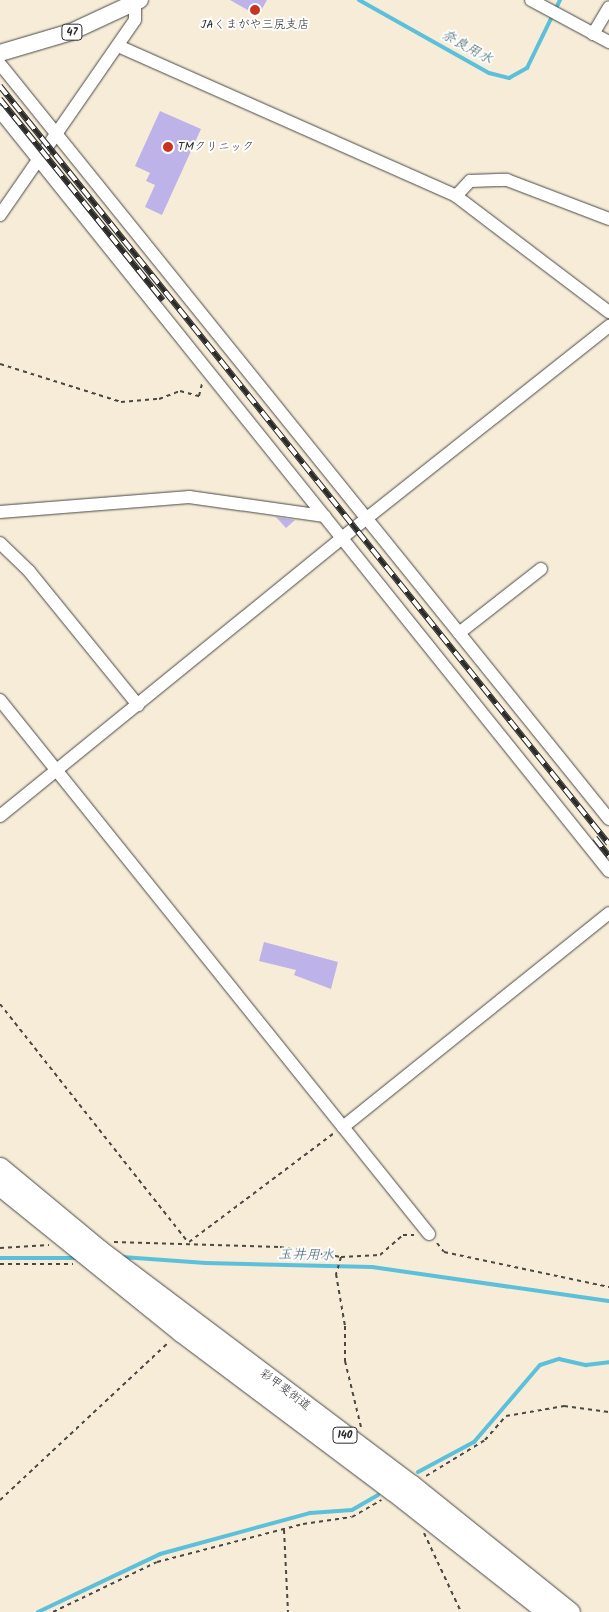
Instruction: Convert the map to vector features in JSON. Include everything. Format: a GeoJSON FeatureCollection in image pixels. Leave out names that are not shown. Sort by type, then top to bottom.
{"type":"FeatureCollection","features":[{"type":"Feature","properties":{"kind":"highway","name":"彩甲斐街道"},"geometry":{"type":"LineString","coordinates":[[0,1167],[86,1250],[181,1332],[393,1491],[558,1610]]}},
{"type":"Feature","properties":{"kind":"highway","name":"彩甲斐街道"},"geometry":{"type":"LineString","coordinates":[[0,1186],[86,1250],[117,1263],[411,1484],[558,1610]]}},
{"type":"Feature","properties":{"kind":"main road","name":"47"},"geometry":{"type":"LineString","coordinates":[[0,53],[72,32],[137,1]]}},
{"type":"Feature","properties":{"kind":"street"},"geometry":{"type":"LineString","coordinates":[[531,0],[609,42]]}},
{"type":"Feature","properties":{"kind":"street"},"geometry":{"type":"LineString","coordinates":[[0,215],[135,20],[137,1]]}},
{"type":"Feature","properties":{"kind":"street"},"geometry":{"type":"LineString","coordinates":[[593,34],[609,7]]}},
{"type":"Feature","properties":{"kind":"street"},"geometry":{"type":"LineString","coordinates":[[118,46],[456,196],[609,312]]}},
{"type":"Feature","properties":{"kind":"street"},"geometry":{"type":"LineString","coordinates":[[0,64],[57,131],[367,520],[609,819]]}},
{"type":"Feature","properties":{"kind":"street"},"geometry":{"type":"LineString","coordinates":[[0,112],[206,370],[343,537],[609,871]]}},
{"type":"Feature","properties":{"kind":"street"},"geometry":{"type":"LineString","coordinates":[[456,196],[470,181],[508,180],[609,219]]}},
{"type":"Feature","properties":{"kind":"street"},"geometry":{"type":"LineString","coordinates":[[0,816],[343,537],[367,520],[609,326]]}},
{"type":"Feature","properties":{"kind":"street"},"geometry":{"type":"LineString","coordinates":[[0,512],[189,497],[325,516]]}},
{"type":"Feature","properties":{"kind":"street"},"geometry":{"type":"LineString","coordinates":[[0,543],[30,571],[138,705]]}},
{"type":"Feature","properties":{"kind":"street"},"geometry":{"type":"LineString","coordinates":[[459,633],[541,569]]}},
{"type":"Feature","properties":{"kind":"street"},"geometry":{"type":"LineString","coordinates":[[0,700],[429,1234]]}},
{"type":"Feature","properties":{"kind":"street"},"geometry":{"type":"LineString","coordinates":[[343,1127],[609,913]]}},
{"type":"Feature","properties":{"kind":"path"},"geometry":{"type":"LineString","coordinates":[[0,364],[121,402],[159,400],[180,391],[199,396],[206,370]]}},
{"type":"Feature","properties":{"kind":"path"},"geometry":{"type":"LineString","coordinates":[[0,1004],[188,1242]]}},
{"type":"Feature","properties":{"kind":"path"},"geometry":{"type":"LineString","coordinates":[[188,1242],[343,1127]]}},
{"type":"Feature","properties":{"kind":"path"},"geometry":{"type":"LineString","coordinates":[[0,1264],[86,1250],[188,1242],[280,1247],[341,1257],[380,1255],[404,1235],[429,1234],[444,1252],[609,1287]]}},
{"type":"Feature","properties":{"kind":"path"},"geometry":{"type":"LineString","coordinates":[[0,1248],[86,1250]]}},
{"type":"Feature","properties":{"kind":"path"},"geometry":{"type":"LineString","coordinates":[[341,1257],[336,1274],[345,1326],[345,1361],[356,1398],[362,1448]]}},
{"type":"Feature","properties":{"kind":"path"},"geometry":{"type":"LineString","coordinates":[[0,1500],[181,1332]]}},
{"type":"Feature","properties":{"kind":"path"},"geometry":{"type":"LineString","coordinates":[[411,1484],[486,1440],[506,1416],[564,1406],[609,1412]]}},
{"type":"Feature","properties":{"kind":"path"},"geometry":{"type":"LineString","coordinates":[[53,1612],[157,1562],[284,1529],[352,1517],[393,1491]]}},
{"type":"Feature","properties":{"kind":"path"},"geometry":{"type":"LineString","coordinates":[[284,1529],[288,1612]]}},
{"type":"Feature","properties":{"kind":"path"},"geometry":{"type":"LineString","coordinates":[[425,1531],[423,1536],[461,1612]]}},
{"type":"Feature","properties":{"kind":"building","name":"JAくまがや三尻支店"},"geometry":{"type":"Polygon","coordinates":[[[230,0],[267,0],[258,16],[230,0]]]}},
{"type":"Feature","properties":{"kind":"building","name":"TMクリニック"},"geometry":{"type":"Polygon","coordinates":[[[160,111],[201,129],[162,215],[145,207],[155,185],[146,181],[150,173],[135,166],[160,111]]]}},
{"type":"Feature","properties":{"kind":"building"},"geometry":{"type":"Polygon","coordinates":[[[276,517],[295,520],[286,528],[276,517]]]}},
{"type":"Feature","properties":{"kind":"building"},"geometry":{"type":"Polygon","coordinates":[[[264,942],[338,962],[331,989],[294,975],[296,970],[259,961],[264,942]]]}},
{"type":"Feature","properties":{"kind":"waterway","name":"奈良用水"},"geometry":{"type":"LineString","coordinates":[[359,0],[489,73],[509,78],[527,68],[560,0]]}},
{"type":"Feature","properties":{"kind":"waterway","name":"玉井用水"},"geometry":{"type":"LineString","coordinates":[[122,1257],[206,1263],[372,1267],[609,1301]]}},
{"type":"Feature","properties":{"kind":"waterway","name":"玉井用水"},"geometry":{"type":"LineString","coordinates":[[0,1258],[78,1258]]}},
{"type":"Feature","properties":{"kind":"waterway"},"geometry":{"type":"LineString","coordinates":[[418,1472],[474,1442],[540,1365],[559,1359],[586,1365],[609,1362]]}},
{"type":"Feature","properties":{"kind":"waterway"},"geometry":{"type":"LineString","coordinates":[[38,1612],[160,1554],[310,1513],[352,1510],[378,1495]]}},
{"type":"Feature","properties":{"kind":"railway"},"geometry":{"type":"LineString","coordinates":[[0,86],[609,844]]}},
{"type":"Feature","properties":{"kind":"railway"},"geometry":{"type":"LineString","coordinates":[[0,99],[163,300]]}},
{"type":"Feature","properties":{"kind":"railway"},"geometry":{"type":"LineString","coordinates":[[595,838],[609,856]]}},
{"type":"Feature","properties":{"kind":"place","name":"JAくまがや三尻支店"},"geometry":{"type":"Point","coordinates":[255,10]}},
{"type":"Feature","properties":{"kind":"place","name":"TMクリニック"},"geometry":{"type":"Point","coordinates":[168,147]}}]}
